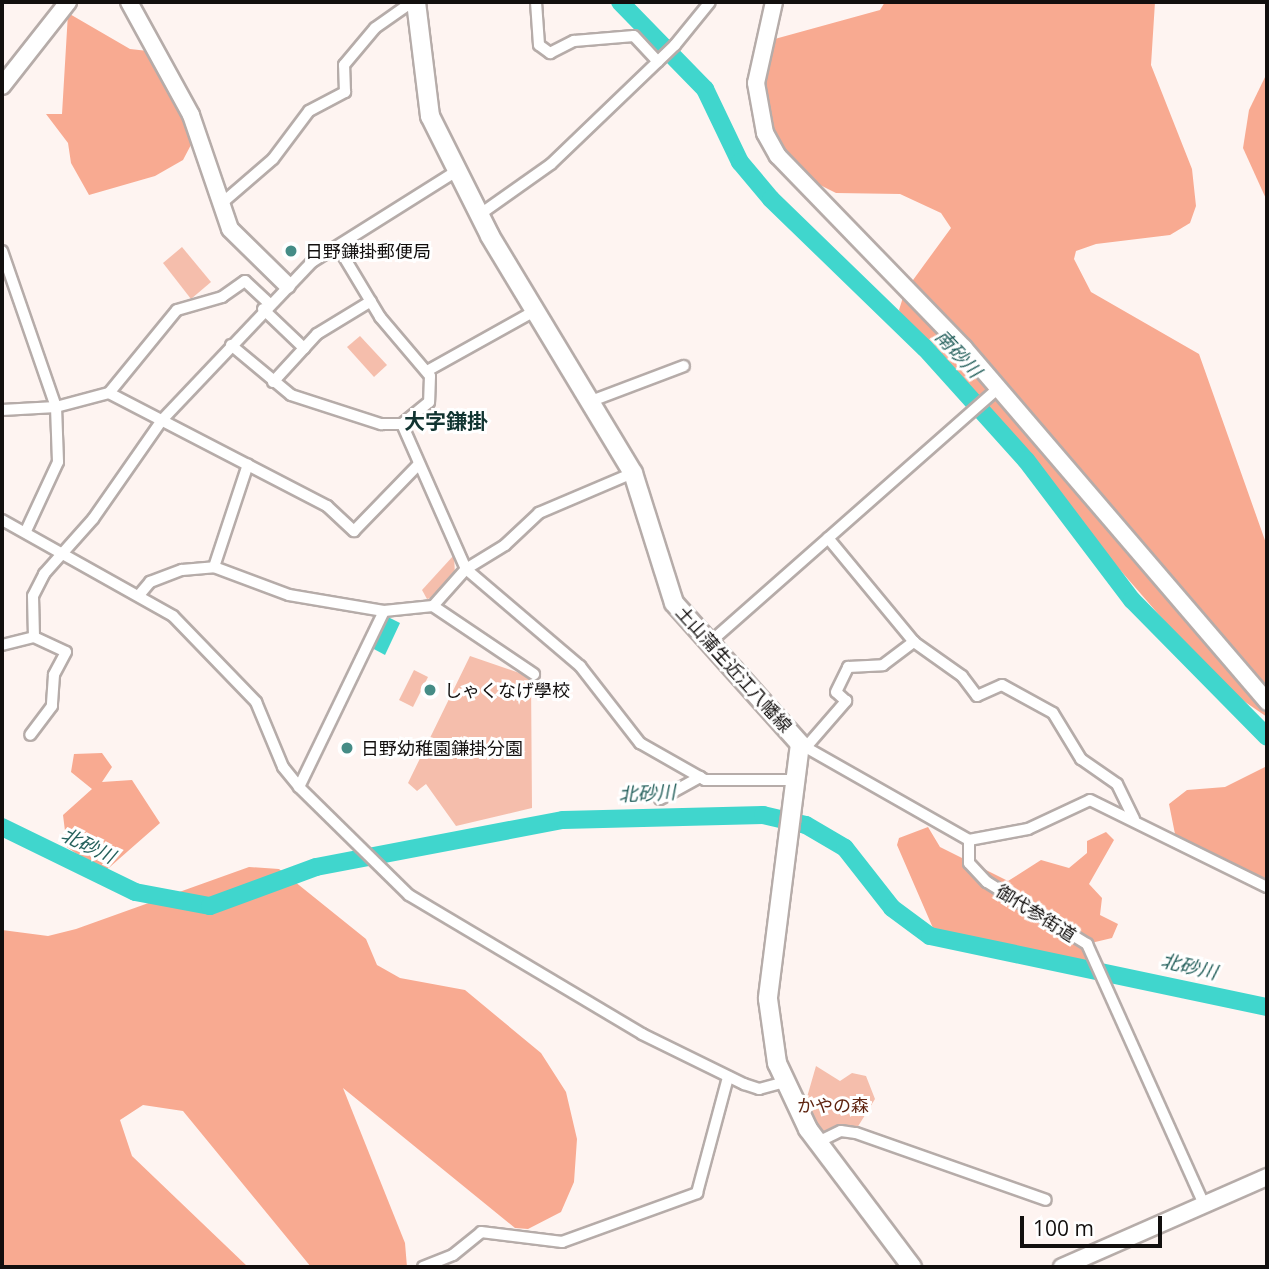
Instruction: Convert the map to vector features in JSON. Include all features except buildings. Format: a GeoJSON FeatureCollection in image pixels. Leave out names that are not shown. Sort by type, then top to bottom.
{"type":"FeatureCollection","features":[{"type":"Feature","properties":{"kind":"main road","name":"土山蒲生近江八幡線"},"geometry":{"type":"LineString","coordinates":[[414,2],[430,116],[455,172],[479,215],[594,400],[633,473],[674,603],[708,644],[803,745],[768,999],[782,1083],[818,1142],[912,1267]]}},
{"type":"Feature","properties":{"kind":"street"},"geometry":{"type":"LineString","coordinates":[[2,86],[68,2]]}},
{"type":"Feature","properties":{"kind":"street"},"geometry":{"type":"LineString","coordinates":[[129,2],[191,115],[238,240],[287,285]]}},
{"type":"Feature","properties":{"kind":"street"},"geometry":{"type":"LineString","coordinates":[[222,203],[273,159],[309,111],[345,92],[344,65],[375,28],[414,2]]}},
{"type":"Feature","properties":{"kind":"street"},"geometry":{"type":"LineString","coordinates":[[536,2],[538,44],[550,53],[574,41],[634,36],[659,60]]}},
{"type":"Feature","properties":{"kind":"street"},"geometry":{"type":"LineString","coordinates":[[479,215],[551,164],[675,46],[710,2]]}},
{"type":"Feature","properties":{"kind":"street"},"geometry":{"type":"LineString","coordinates":[[774,2],[756,83],[765,133],[778,156],[999,387],[1267,702]]}},
{"type":"Feature","properties":{"kind":"street"},"geometry":{"type":"LineString","coordinates":[[34,637],[33,596],[162,420],[287,285],[338,247],[455,172]]}},
{"type":"Feature","properties":{"kind":"street"},"geometry":{"type":"LineString","coordinates":[[231,345],[273,383],[374,422],[402,424],[429,402],[427,371],[371,300],[338,247]]}},
{"type":"Feature","properties":{"kind":"street"},"geometry":{"type":"LineString","coordinates":[[2,251],[56,407],[58,463],[26,531]]}},
{"type":"Feature","properties":{"kind":"street"},"geometry":{"type":"LineString","coordinates":[[2,410],[56,407],[109,393],[177,310],[222,297],[246,281],[304,348]]}},
{"type":"Feature","properties":{"kind":"street"},"geometry":{"type":"LineString","coordinates":[[273,383],[304,348],[371,300]]}},
{"type":"Feature","properties":{"kind":"street"},"geometry":{"type":"LineString","coordinates":[[427,371],[536,310]]}},
{"type":"Feature","properties":{"kind":"street"},"geometry":{"type":"LineString","coordinates":[[594,400],[684,366]]}},
{"type":"Feature","properties":{"kind":"street"},"geometry":{"type":"LineString","coordinates":[[708,644],[999,387]]}},
{"type":"Feature","properties":{"kind":"street"},"geometry":{"type":"LineString","coordinates":[[109,393],[327,506],[354,531],[418,465]]}},
{"type":"Feature","properties":{"kind":"street"},"geometry":{"type":"LineString","coordinates":[[402,424],[466,569],[580,666],[640,743],[700,778]]}},
{"type":"Feature","properties":{"kind":"street"},"geometry":{"type":"LineString","coordinates":[[214,567],[248,464]]}},
{"type":"Feature","properties":{"kind":"street"},"geometry":{"type":"LineString","coordinates":[[433,606],[466,569],[505,545],[539,513],[633,473]]}},
{"type":"Feature","properties":{"kind":"street"},"geometry":{"type":"LineString","coordinates":[[2,520],[140,594],[241,682],[299,787],[379,868],[444,917],[728,1077],[759,1089],[782,1083]]}},
{"type":"Feature","properties":{"kind":"street"},"geometry":{"type":"LineString","coordinates":[[828,538],[914,642],[962,676],[977,696],[1002,685],[1054,713],[1081,759],[1117,784],[1134,819]]}},
{"type":"Feature","properties":{"kind":"street"},"geometry":{"type":"LineString","coordinates":[[140,594],[171,574],[214,567],[289,595],[384,611],[433,606],[534,674]]}},
{"type":"Feature","properties":{"kind":"street"},"geometry":{"type":"LineString","coordinates":[[299,787],[384,611]]}},
{"type":"Feature","properties":{"kind":"street"},"geometry":{"type":"LineString","coordinates":[[2,645],[34,637],[66,652],[54,675],[52,706],[30,735]]}},
{"type":"Feature","properties":{"kind":"street"},"geometry":{"type":"LineString","coordinates":[[914,642],[883,665],[848,667],[836,692],[846,701],[803,745],[969,840],[1028,829],[1090,800],[1134,819],[1267,887]]}},
{"type":"Feature","properties":{"kind":"street"},"geometry":{"type":"LineString","coordinates":[[660,799],[700,778],[797,780]]}},
{"type":"Feature","properties":{"kind":"street","name":"御代参街道"},"geometry":{"type":"LineString","coordinates":[[969,840],[969,863],[987,882],[1087,944],[1100,963],[1204,1204]]}},
{"type":"Feature","properties":{"kind":"street"},"geometry":{"type":"LineString","coordinates":[[423,1267],[453,1255],[481,1232],[505,1230],[562,1242],[697,1193],[728,1077]]}},
{"type":"Feature","properties":{"kind":"street"},"geometry":{"type":"LineString","coordinates":[[818,1142],[841,1130],[856,1133],[1046,1200]]}},
{"type":"Feature","properties":{"kind":"street"},"geometry":{"type":"LineString","coordinates":[[1062,1267],[1267,1177]]}},
{"type":"Feature","properties":{"kind":"green space"},"geometry":{"type":"Polygon","coordinates":[[[182,247],[211,282],[191,299],[163,263],[182,247]]]}},
{"type":"Feature","properties":{"kind":"green space"},"geometry":{"type":"Polygon","coordinates":[[[360,336],[387,365],[374,377],[347,347],[360,336]]]}},
{"type":"Feature","properties":{"kind":"green space"},"geometry":{"type":"Polygon","coordinates":[[[454,555],[455,575],[439,596],[427,599],[422,590],[454,555]]]}},
{"type":"Feature","properties":{"kind":"green space"},"geometry":{"type":"Polygon","coordinates":[[[470,656],[531,677],[532,808],[456,826],[426,784],[417,791],[408,783],[470,656]]]}},
{"type":"Feature","properties":{"kind":"green space"},"geometry":{"type":"Polygon","coordinates":[[[414,670],[428,677],[413,707],[399,700],[414,670]]]}},
{"type":"Feature","properties":{"kind":"green space","name":"かやの森"},"geometry":{"type":"Polygon","coordinates":[[[816,1066],[840,1081],[852,1073],[866,1076],[875,1099],[857,1128],[826,1136],[803,1111],[816,1066]]]}},
{"type":"Feature","properties":{"kind":"shaded area"},"geometry":{"type":"Polygon","coordinates":[[[885,2],[1155,2],[1151,65],[1192,169],[1196,206],[1190,223],[1170,235],[1096,244],[1076,251],[1074,259],[1091,292],[1199,354],[1267,546],[1267,717],[1219,684],[906,323],[899,310],[905,291],[951,228],[941,213],[900,194],[836,193],[796,173],[772,147],[755,86],[760,43],[880,10],[885,2]]]}},
{"type":"Feature","properties":{"kind":"shaded area"},"geometry":{"type":"Polygon","coordinates":[[[68,13],[130,49],[148,51],[193,141],[183,160],[155,176],[89,195],[71,163],[68,143],[46,114],[62,114],[68,13]]]}},
{"type":"Feature","properties":{"kind":"shaded area"},"geometry":{"type":"Polygon","coordinates":[[[1267,73],[1267,201],[1243,148],[1249,110],[1267,73]]]}},
{"type":"Feature","properties":{"kind":"shaded area"},"geometry":{"type":"Polygon","coordinates":[[[102,753],[112,767],[102,782],[132,780],[160,823],[103,873],[67,847],[63,815],[92,789],[71,772],[74,754],[102,753]]]}},
{"type":"Feature","properties":{"kind":"shaded area"},"geometry":{"type":"Polygon","coordinates":[[[1267,766],[1267,883],[1176,839],[1169,804],[1187,790],[1225,787],[1267,766]]]}},
{"type":"Feature","properties":{"kind":"shaded area"},"geometry":{"type":"Polygon","coordinates":[[[928,827],[940,847],[1008,881],[1041,860],[1069,868],[1087,853],[1087,841],[1106,832],[1114,840],[1089,884],[1102,898],[1100,915],[1118,924],[1112,938],[1091,943],[1088,961],[992,950],[936,935],[897,845],[899,838],[928,827]]]}},
{"type":"Feature","properties":{"kind":"shaded area"},"geometry":{"type":"Polygon","coordinates":[[[249,867],[279,869],[366,939],[377,965],[400,978],[465,990],[541,1053],[566,1092],[577,1139],[574,1182],[561,1212],[528,1229],[515,1228],[343,1088],[405,1243],[407,1267],[311,1267],[183,1111],[143,1105],[120,1120],[132,1156],[248,1267],[2,1267],[2,930],[48,936],[76,929],[249,867]]]}},
{"type":"Feature","properties":{"kind":"water"},"geometry":{"type":"Polygon","coordinates":[[[388,617],[400,623],[385,655],[372,648],[388,617]]]}},
{"type":"Feature","properties":{"kind":"waterway","name":"南砂川"},"geometry":{"type":"LineString","coordinates":[[620,2],[705,89],[740,162],[771,199],[925,348],[1026,460],[1132,600],[1267,737]]}},
{"type":"Feature","properties":{"kind":"waterway","name":"北砂川"},"geometry":{"type":"LineString","coordinates":[[2,827],[135,892],[210,906],[316,867],[563,820],[763,815],[806,825],[845,848],[892,908],[930,936],[1267,1007]]}},
{"type":"Feature","properties":{"kind":"place","name":"日野鎌掛郵便局"},"geometry":{"type":"Point","coordinates":[291,251]}},
{"type":"Feature","properties":{"kind":"place","name":"しゃくなげ學校"},"geometry":{"type":"Point","coordinates":[430,690]}},
{"type":"Feature","properties":{"kind":"place","name":"日野幼稚園鎌掛分園"},"geometry":{"type":"Point","coordinates":[347,748]}},
{"type":"Feature","properties":{"kind":"district","name":"大字鎌掛"},"geometry":{"type":"Point","coordinates":[446,421]}}]}
